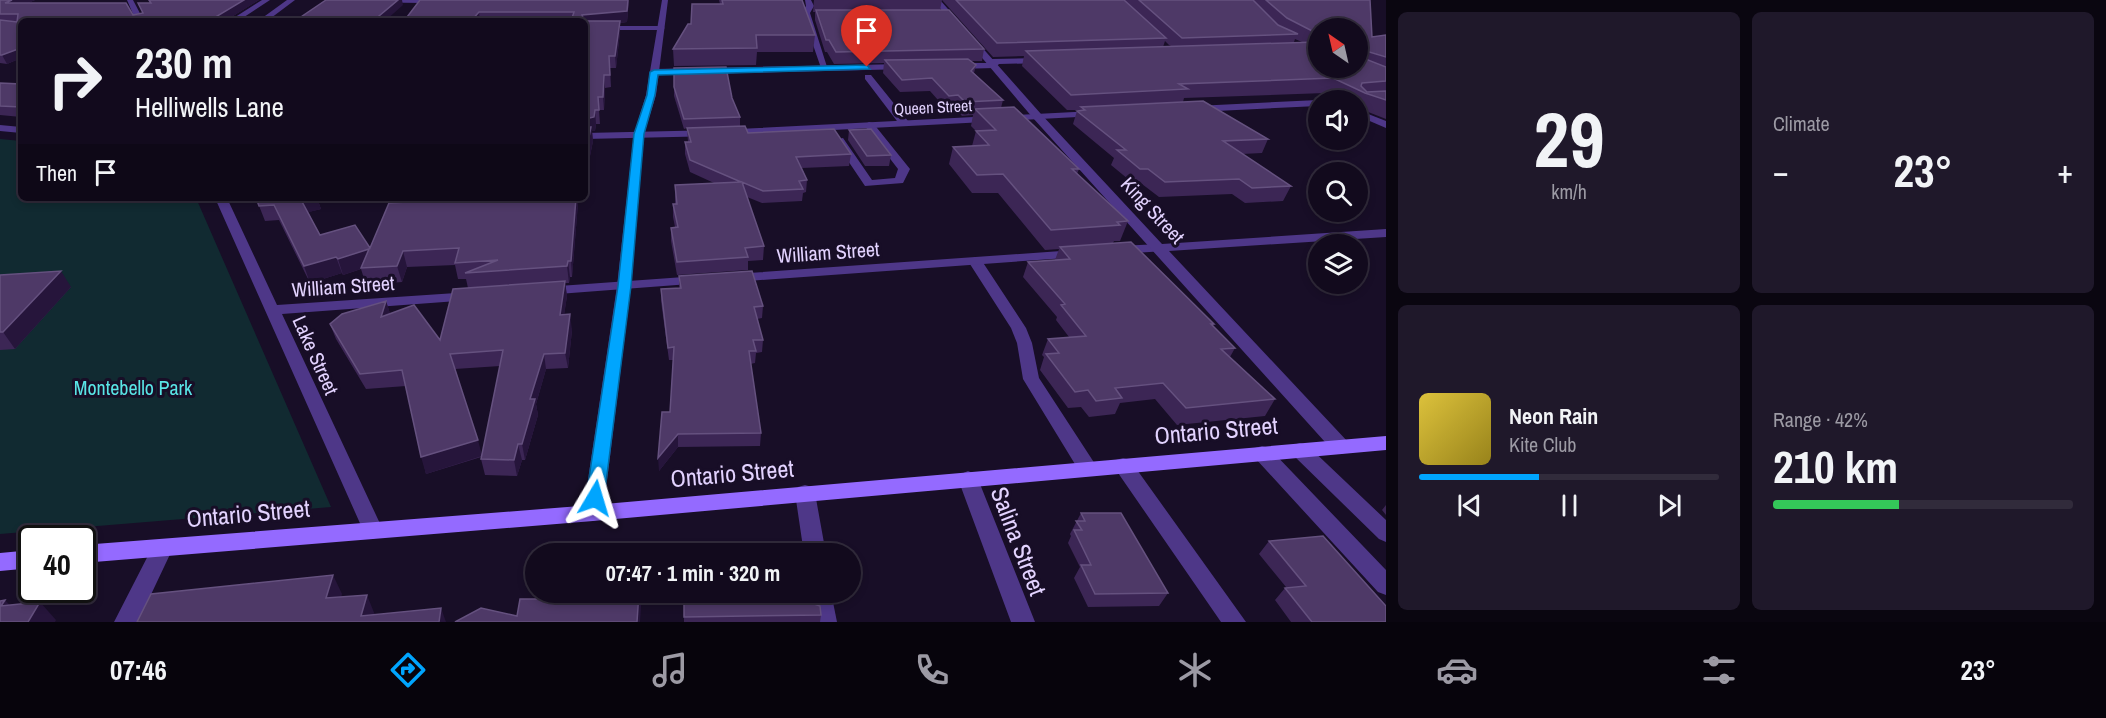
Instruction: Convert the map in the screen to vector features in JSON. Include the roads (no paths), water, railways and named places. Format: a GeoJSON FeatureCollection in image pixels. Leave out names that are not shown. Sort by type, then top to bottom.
{"type":"FeatureCollection","features":[{"type":"Feature","properties":{"kind":"main road","name":"Ontario Street"},"geometry":{"type":"LineString","coordinates":[[96,553],[593,513],[1386,443]]}},
{"type":"Feature","properties":{"kind":"main road"},"geometry":{"type":"LineString","coordinates":[[0,562],[18,560]]}},
{"type":"Feature","properties":{"kind":"street"},"geometry":{"type":"LineString","coordinates":[[130,0],[139,18]]}},
{"type":"Feature","properties":{"kind":"street"},"geometry":{"type":"LineString","coordinates":[[238,18],[267,0]]}},
{"type":"Feature","properties":{"kind":"street"},"geometry":{"type":"LineString","coordinates":[[266,18],[292,0]]}},
{"type":"Feature","properties":{"kind":"street"},"geometry":{"type":"LineString","coordinates":[[343,0],[425,1]]}},
{"type":"Feature","properties":{"kind":"street"},"geometry":{"type":"LineString","coordinates":[[593,513],[624,286],[639,134],[651,95],[665,0]]}},
{"type":"Feature","properties":{"kind":"street"},"geometry":{"type":"LineString","coordinates":[[808,0],[810,6],[807,16],[825,68]]}},
{"type":"Feature","properties":{"kind":"street","name":"King Street"},"geometry":{"type":"LineString","coordinates":[[936,0],[1037,116],[1341,447]]}},
{"type":"Feature","properties":{"kind":"street"},"geometry":{"type":"LineString","coordinates":[[418,8],[425,1]]}},
{"type":"Feature","properties":{"kind":"street"},"geometry":{"type":"LineString","coordinates":[[807,16],[819,16]]}},
{"type":"Feature","properties":{"kind":"street"},"geometry":{"type":"LineString","coordinates":[[938,16],[950,16]]}},
{"type":"Feature","properties":{"kind":"street"},"geometry":{"type":"LineString","coordinates":[[588,28],[661,28]]}},
{"type":"Feature","properties":{"kind":"street"},"geometry":{"type":"LineString","coordinates":[[949,66],[1055,61]]}},
{"type":"Feature","properties":{"kind":"street"},"geometry":{"type":"LineString","coordinates":[[654,72],[915,66]]}},
{"type":"Feature","properties":{"kind":"street"},"geometry":{"type":"LineString","coordinates":[[868,76],[904,123]]}},
{"type":"Feature","properties":{"kind":"street"},"geometry":{"type":"LineString","coordinates":[[1189,109],[1308,103]]}},
{"type":"Feature","properties":{"kind":"street","name":"Queen Street"},"geometry":{"type":"LineString","coordinates":[[588,136],[831,127],[1106,113]]}},
{"type":"Feature","properties":{"kind":"street"},"geometry":{"type":"LineString","coordinates":[[1368,117],[1386,125]]}},
{"type":"Feature","properties":{"kind":"street"},"geometry":{"type":"LineString","coordinates":[[831,127],[868,184],[899,181],[904,169],[869,125]]}},
{"type":"Feature","properties":{"kind":"street"},"geometry":{"type":"LineString","coordinates":[[0,128],[18,130]]}},
{"type":"Feature","properties":{"kind":"street","name":"Lake Street"},"geometry":{"type":"LineString","coordinates":[[221,201],[373,530]]}},
{"type":"Feature","properties":{"kind":"street","name":"William Street"},"geometry":{"type":"LineString","coordinates":[[531,292],[1386,233]]}},
{"type":"Feature","properties":{"kind":"street"},"geometry":{"type":"LineString","coordinates":[[975,261],[1018,327],[1025,346],[1025,366],[1031,379],[1088,468]]}},
{"type":"Feature","properties":{"kind":"street","name":"William Street"},"geometry":{"type":"LineString","coordinates":[[272,310],[484,296]]}},
{"type":"Feature","properties":{"kind":"street"},"geometry":{"type":"LineString","coordinates":[[1300,450],[1386,533]]}},
{"type":"Feature","properties":{"kind":"street"},"geometry":{"type":"LineString","coordinates":[[1262,453],[1386,585]]}},
{"type":"Feature","properties":{"kind":"street"},"geometry":{"type":"LineString","coordinates":[[1123,465],[1234,622]]}},
{"type":"Feature","properties":{"kind":"street","name":"Salina Street"},"geometry":{"type":"LineString","coordinates":[[968,479],[1023,622]]}},
{"type":"Feature","properties":{"kind":"street"},"geometry":{"type":"LineString","coordinates":[[805,493],[812,543]]}},
{"type":"Feature","properties":{"kind":"street"},"geometry":{"type":"LineString","coordinates":[[126,622],[162,548]]}},
{"type":"Feature","properties":{"kind":"street"},"geometry":{"type":"LineString","coordinates":[[822,603],[825,622]]}},
{"type":"Feature","properties":{"kind":"park label","name":"Montebello Park"},"geometry":{"type":"Point","coordinates":[133,387]}}]}
